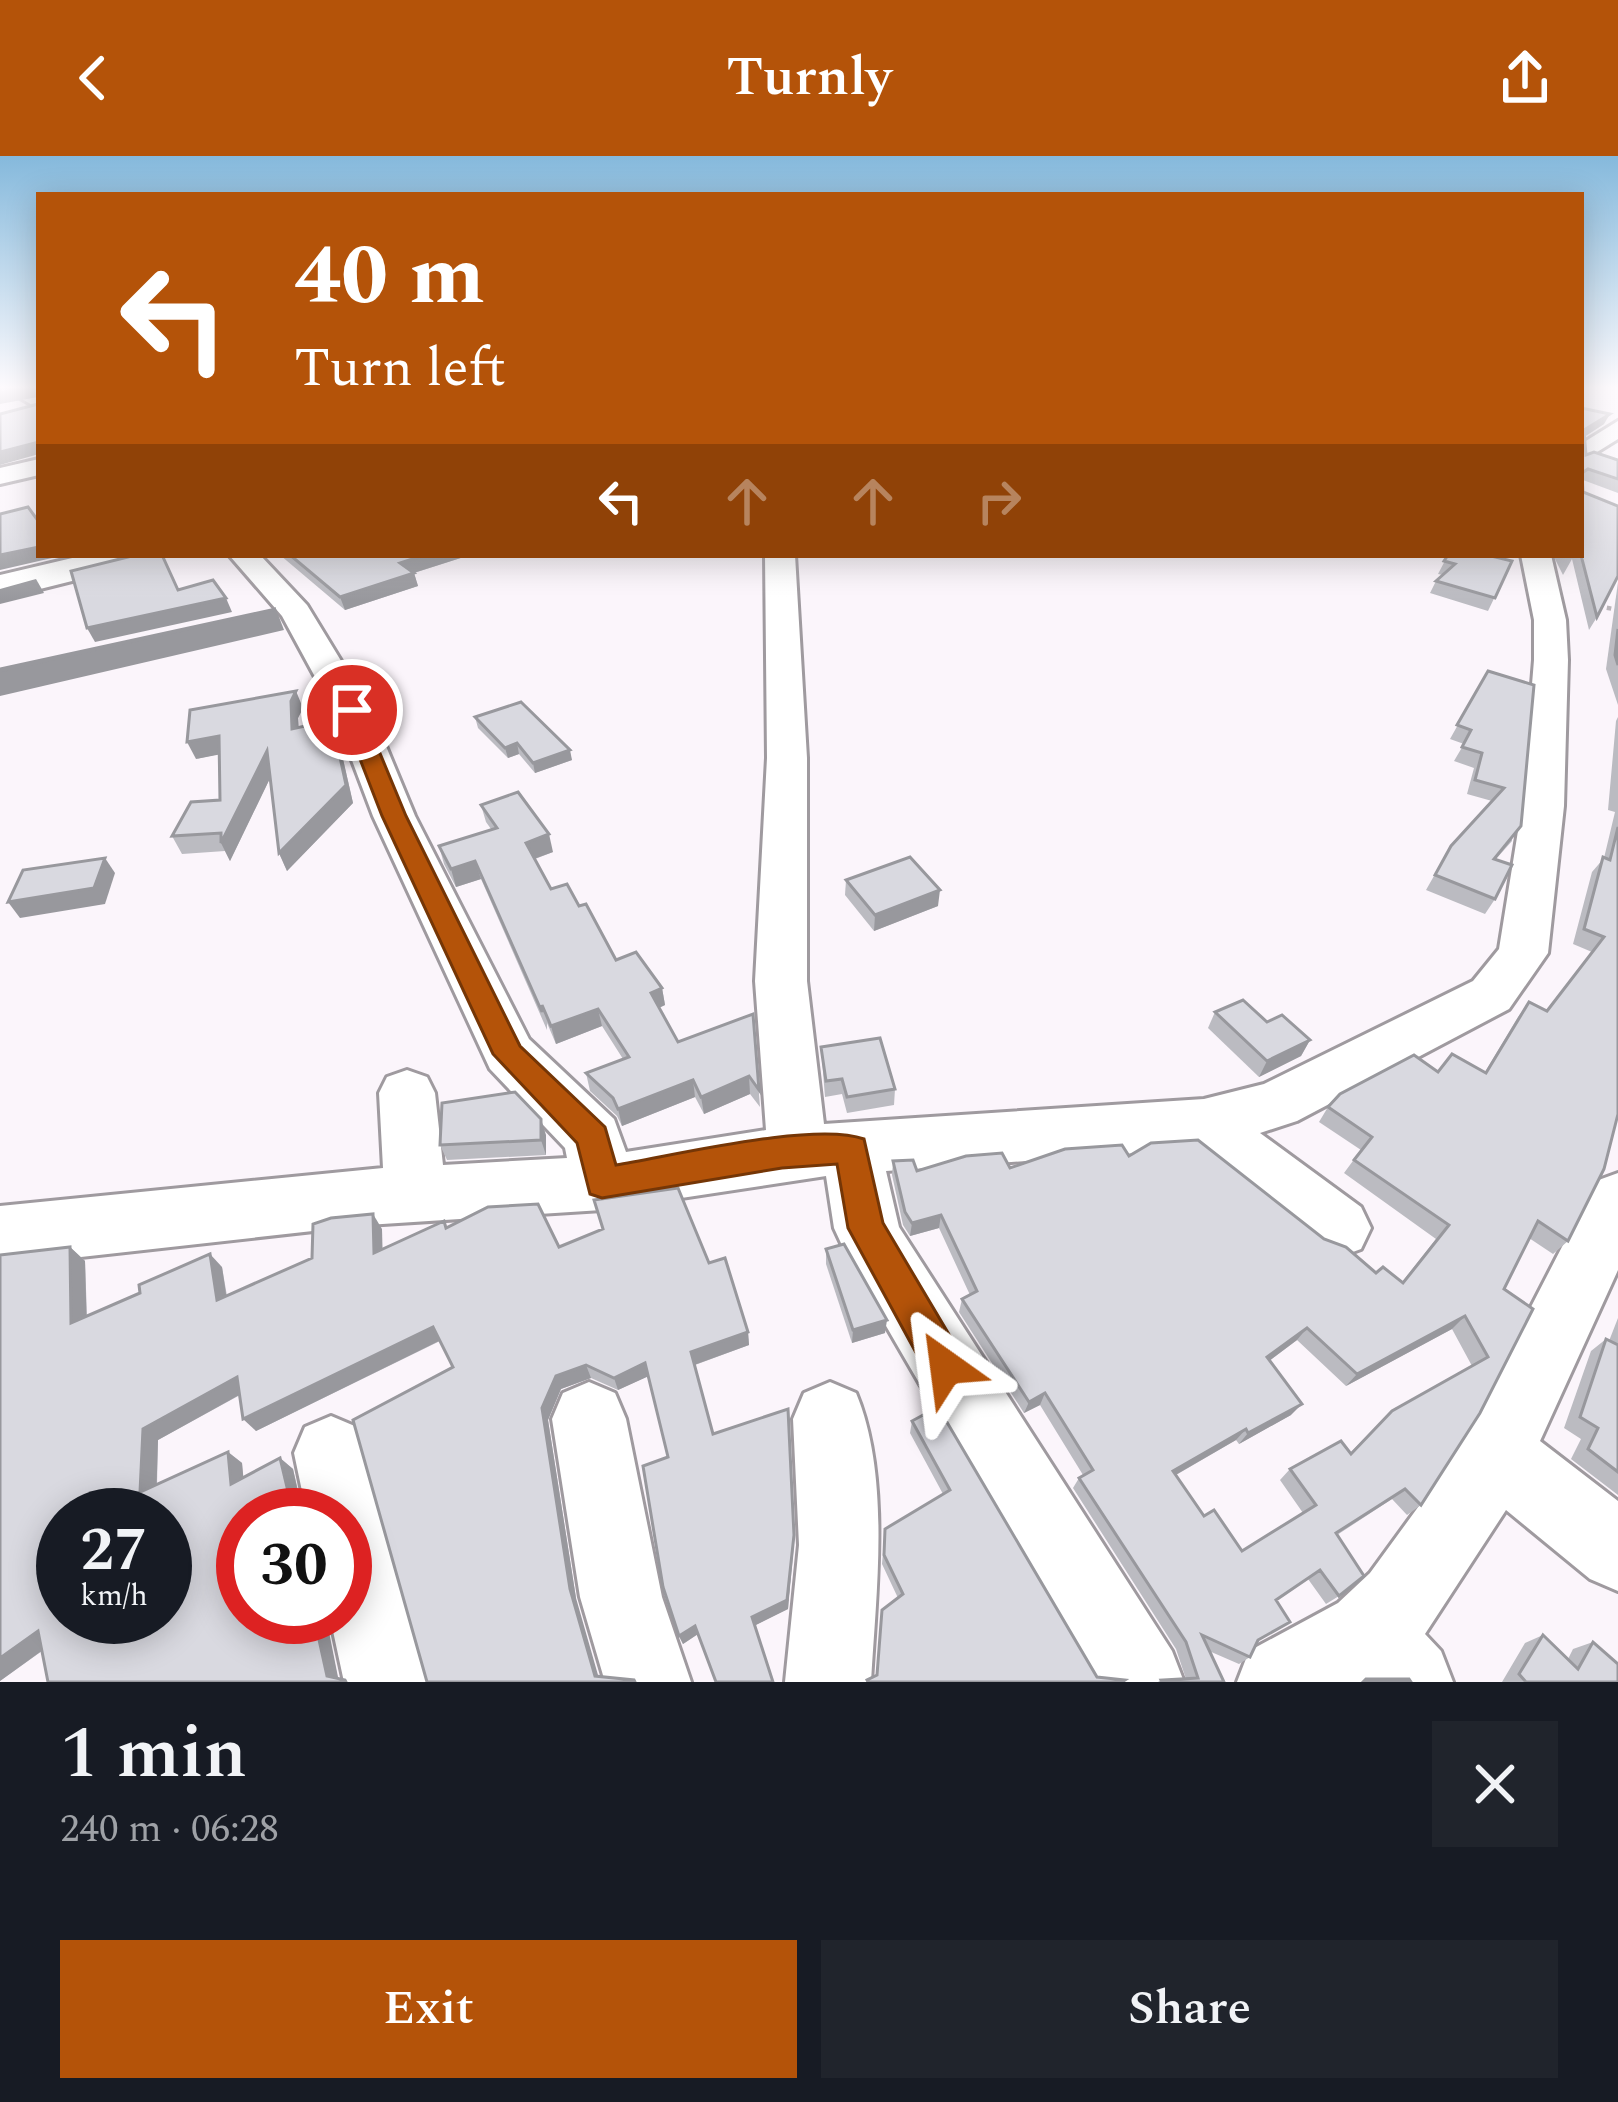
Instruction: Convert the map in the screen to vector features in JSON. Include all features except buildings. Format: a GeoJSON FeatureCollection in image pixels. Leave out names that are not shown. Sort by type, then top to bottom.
{"type":"FeatureCollection","features":[{"type":"Feature","properties":{"kind":"main road"},"geometry":{"type":"LineString","coordinates":[[0,587],[119,558]]}},
{"type":"Feature","properties":{"kind":"street"},"geometry":{"type":"LineString","coordinates":[[0,476],[32,457]]}},
{"type":"Feature","properties":{"kind":"street"},"geometry":{"type":"LineString","coordinates":[[247,558],[297,610]]}},
{"type":"Feature","properties":{"kind":"street"},"geometry":{"type":"LineString","coordinates":[[260,558],[297,610],[352,710],[394,816],[509,1054],[593,1137],[602,1183]]}},
{"type":"Feature","properties":{"kind":"street"},"geometry":{"type":"LineString","coordinates":[[780,558],[787,758],[781,981],[825,1151],[876,1248],[1141,1682]]}},
{"type":"Feature","properties":{"kind":"street"},"geometry":{"type":"LineString","coordinates":[[0,1236],[415,1194],[602,1183],[825,1151],[1204,1124],[1277,1105],[1491,995],[1523,953],[1543,806],[1550,681],[1550,620],[1528,561]]}},
{"type":"Feature","properties":{"kind":"street"},"geometry":{"type":"LineString","coordinates":[[250,622],[297,610]]}},
{"type":"Feature","properties":{"kind":"street"},"geometry":{"type":"LineString","coordinates":[[406,1093],[415,1194]]}},
{"type":"Feature","properties":{"kind":"street"},"geometry":{"type":"LineString","coordinates":[[1204,1124],[1339,1228]]}},
{"type":"Feature","properties":{"kind":"street"},"geometry":{"type":"LineString","coordinates":[[1280,1682],[1389,1658],[1399,1602],[1496,1454],[1618,1201]]}},
{"type":"Feature","properties":{"kind":"street"},"geometry":{"type":"LineString","coordinates":[[590,1419],[621,1597],[649,1682]]}},
{"type":"Feature","properties":{"kind":"street"},"geometry":{"type":"LineString","coordinates":[[827,1682],[839,1545],[830,1419]]}},
{"type":"Feature","properties":{"kind":"street"},"geometry":{"type":"LineString","coordinates":[[331,1453],[387,1682]]}},
{"type":"Feature","properties":{"kind":"street"},"geometry":{"type":"LineString","coordinates":[[1496,1454],[1618,1551]]}},
{"type":"Feature","properties":{"kind":"route"},"geometry":{"type":"LineString","coordinates":[[352,710],[394,816],[509,1054],[593,1137],[602,1183],[782,1153],[852,1149],[866,1228],[946,1367]]}}]}
